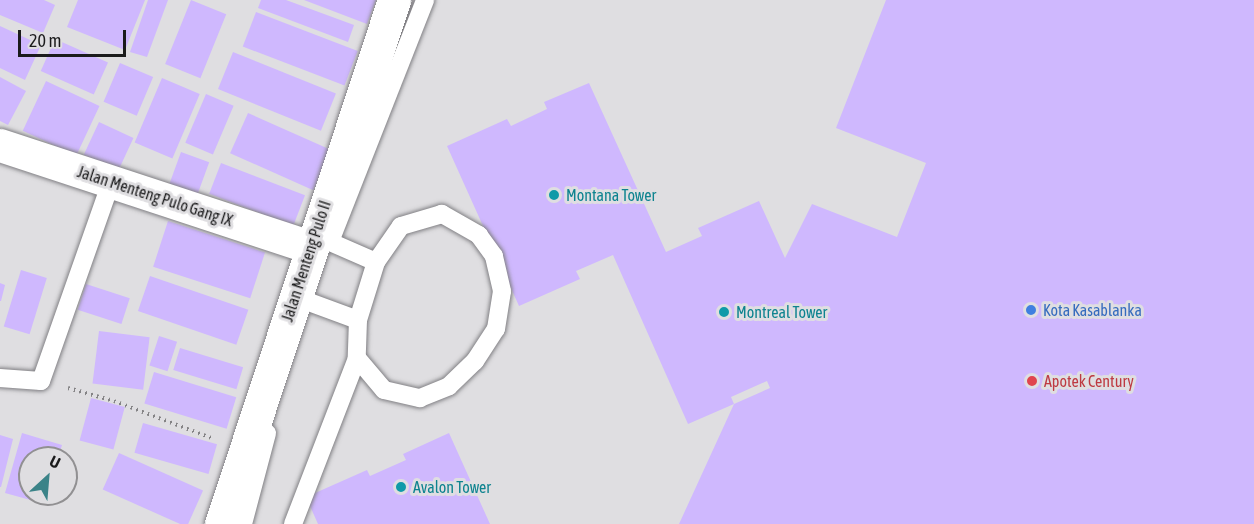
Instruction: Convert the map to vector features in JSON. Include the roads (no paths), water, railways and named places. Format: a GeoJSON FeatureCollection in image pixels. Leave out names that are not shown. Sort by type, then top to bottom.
{"type":"FeatureCollection","features":[{"type":"Feature","properties":{"kind":"street","name":"Jalan Menteng Pulo II"},"geometry":{"type":"LineString","coordinates":[[221,524],[244,451],[320,244],[394,0]]}},
{"type":"Feature","properties":{"kind":"street","name":"Jalan Menteng Pulo Gang IX"},"geometry":{"type":"LineString","coordinates":[[0,145],[111,182],[320,244]]}},
{"type":"Feature","properties":{"kind":"lane"},"geometry":{"type":"LineString","coordinates":[[243,524],[277,394],[309,302],[320,244],[425,0]]}},
{"type":"Feature","properties":{"kind":"lane"},"geometry":{"type":"LineString","coordinates":[[0,378],[42,381],[111,182]]}},
{"type":"Feature","properties":{"kind":"lane"},"geometry":{"type":"LineString","coordinates":[[293,524],[357,358],[358,320],[376,262],[401,226],[442,214],[479,235],[494,256],[502,291],[496,329],[475,361],[449,386],[420,398],[384,390],[357,358]]}},
{"type":"Feature","properties":{"kind":"lane"},"geometry":{"type":"LineString","coordinates":[[320,244],[376,262]]}},
{"type":"Feature","properties":{"kind":"lane"},"geometry":{"type":"LineString","coordinates":[[309,302],[358,320]]}},
{"type":"Feature","properties":{"kind":"place","name":"Montana Tower"},"geometry":{"type":"Point","coordinates":[554,195]}},
{"type":"Feature","properties":{"kind":"place","name":"Kota Kasablanka"},"geometry":{"type":"Point","coordinates":[1031,310]}},
{"type":"Feature","properties":{"kind":"place","name":"Montreal Tower"},"geometry":{"type":"Point","coordinates":[724,312]}},
{"type":"Feature","properties":{"kind":"place","name":"Apotek Century"},"geometry":{"type":"Point","coordinates":[1032,381]}},
{"type":"Feature","properties":{"kind":"place","name":"Avalon Tower"},"geometry":{"type":"Point","coordinates":[401,487]}}]}
